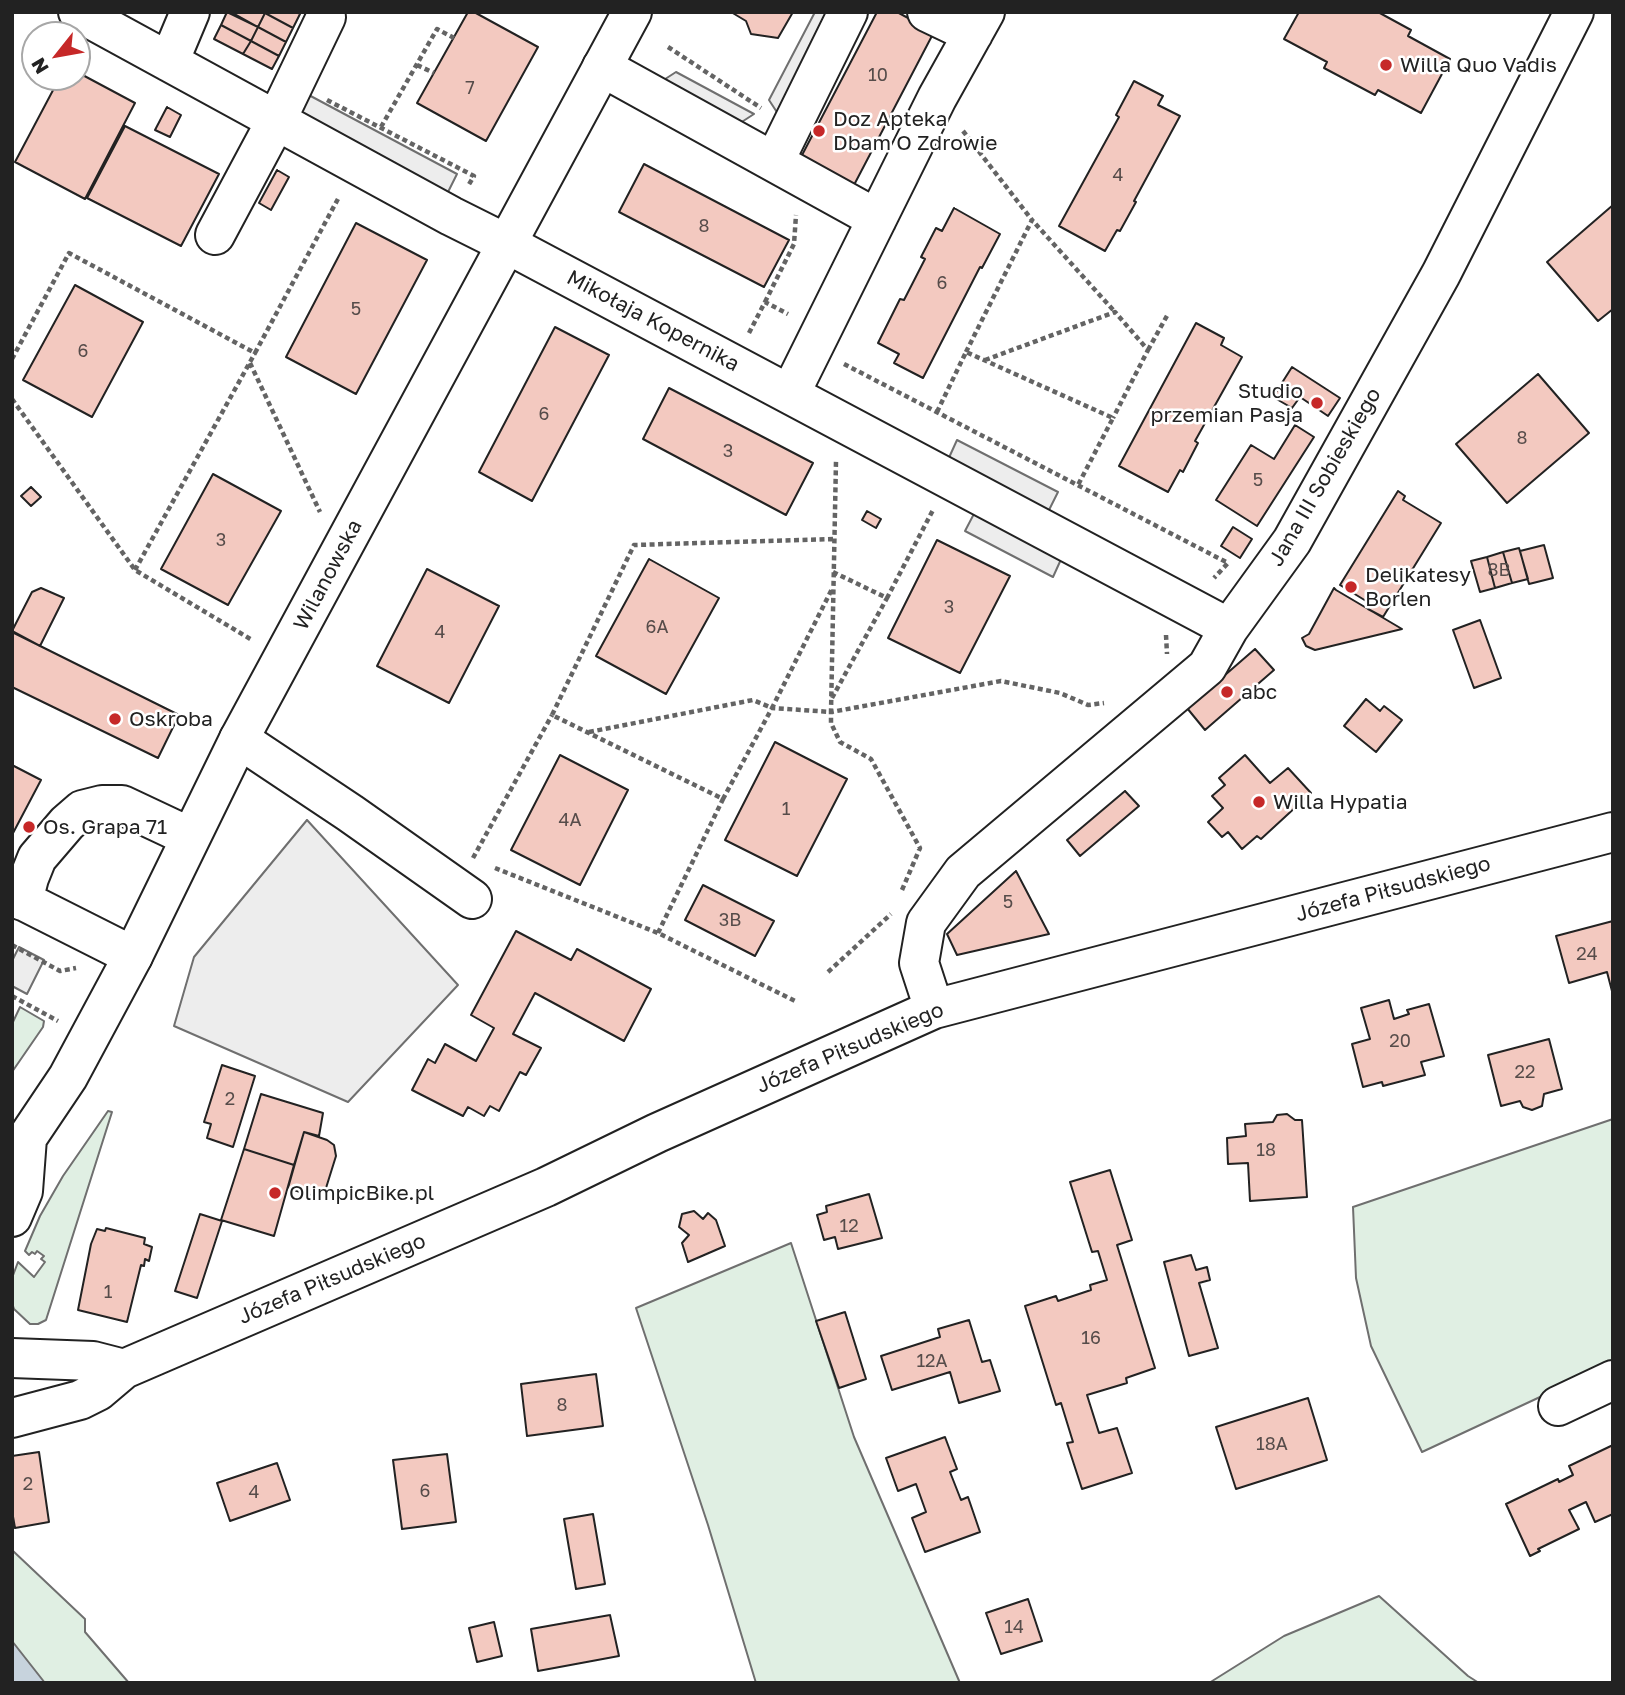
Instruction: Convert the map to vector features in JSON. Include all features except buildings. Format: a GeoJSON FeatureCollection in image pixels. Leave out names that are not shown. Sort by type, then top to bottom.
{"type":"FeatureCollection","features":[{"type":"Feature","properties":{"kind":"street","name":"Mikołaja Kopernika"},"geometry":{"type":"LineString","coordinates":[[78,12],[451,216],[1229,628]]}},
{"type":"Feature","properties":{"kind":"street"},"geometry":{"type":"LineString","coordinates":[[169,62],[190,12]]}},
{"type":"Feature","properties":{"kind":"street","name":"Wilanowska"},"geometry":{"type":"LineString","coordinates":[[12,1217],[23,1191],[20,1143],[68,1077],[133,956],[239,739],[632,12]]}},
{"type":"Feature","properties":{"kind":"street"},"geometry":{"type":"LineString","coordinates":[[777,155],[848,12]]}},
{"type":"Feature","properties":{"kind":"street"},"geometry":{"type":"LineString","coordinates":[[790,394],[937,98],[979,23],[927,12]]}},
{"type":"Feature","properties":{"kind":"street","name":"Jana III Sobieskiego"},"geometry":{"type":"LineString","coordinates":[[934,1009],[919,963],[926,923],[963,872],[1207,667],[1229,628],[1292,541],[1441,274],[1573,12]]}},
{"type":"Feature","properties":{"kind":"street"},"geometry":{"type":"LineString","coordinates":[[215,235],[276,121],[326,18]]}},
{"type":"Feature","properties":{"kind":"street"},"geometry":{"type":"LineString","coordinates":[[603,68],[777,155],[877,219]]}},
{"type":"Feature","properties":{"kind":"street"},"geometry":{"type":"LineString","coordinates":[[239,739],[472,899]]}},
{"type":"Feature","properties":{"kind":"street"},"geometry":{"type":"LineString","coordinates":[[133,956],[18,898],[37,858],[66,823],[82,810],[102,805],[122,805],[190,837]]}},
{"type":"Feature","properties":{"kind":"street","name":"Józefa Piłsudskiego"},"geometry":{"type":"LineString","coordinates":[[12,1418],[80,1400],[98,1391],[124,1369],[547,1187],[669,1127],[934,1009],[1613,832]]}},
{"type":"Feature","properties":{"kind":"street"},"geometry":{"type":"LineString","coordinates":[[12,1358],[93,1361],[124,1369]]}},
{"type":"Feature","properties":{"kind":"street"},"geometry":{"type":"LineString","coordinates":[[1558,1406],[1613,1380]]}},
{"type":"Feature","properties":{"kind":"path"},"geometry":{"type":"LineString","coordinates":[[381,127],[437,29],[454,38]]}},
{"type":"Feature","properties":{"kind":"path"},"geometry":{"type":"LineString","coordinates":[[668,47],[767,112],[777,155]]}},
{"type":"Feature","properties":{"kind":"path"},"geometry":{"type":"LineString","coordinates":[[417,65],[434,73]]}},
{"type":"Feature","properties":{"kind":"path"},"geometry":{"type":"LineString","coordinates":[[135,569],[342,191]]}},
{"type":"Feature","properties":{"kind":"path"},"geometry":{"type":"LineString","coordinates":[[747,338],[794,244],[797,210]]}},
{"type":"Feature","properties":{"kind":"path"},"geometry":{"type":"LineString","coordinates":[[937,412],[1032,220],[1148,349]]}},
{"type":"Feature","properties":{"kind":"path"},"geometry":{"type":"LineString","coordinates":[[12,359],[69,253],[255,353]]}},
{"type":"Feature","properties":{"kind":"path"},"geometry":{"type":"LineString","coordinates":[[765,302],[810,326],[800,341],[1228,563],[1166,632],[1167,657]]}},
{"type":"Feature","properties":{"kind":"path"},"geometry":{"type":"LineString","coordinates":[[985,360],[1115,312]]}},
{"type":"Feature","properties":{"kind":"path"},"geometry":{"type":"LineString","coordinates":[[1078,485],[1168,314]]}},
{"type":"Feature","properties":{"kind":"path"},"geometry":{"type":"LineString","coordinates":[[966,352],[1113,418]]}},
{"type":"Feature","properties":{"kind":"path"},"geometry":{"type":"LineString","coordinates":[[250,363],[323,520]]}},
{"type":"Feature","properties":{"kind":"path"},"geometry":{"type":"LineString","coordinates":[[12,399],[135,569],[259,644]]}},
{"type":"Feature","properties":{"kind":"path"},"geometry":{"type":"LineString","coordinates":[[836,453],[831,723],[839,743],[871,759],[920,848],[901,892]]}},
{"type":"Feature","properties":{"kind":"path"},"geometry":{"type":"LineString","coordinates":[[831,699],[934,506]]}},
{"type":"Feature","properties":{"kind":"path"},"geometry":{"type":"LineString","coordinates":[[797,1002],[658,933],[472,860],[552,715],[634,545],[833,539]]}},
{"type":"Feature","properties":{"kind":"path"},"geometry":{"type":"LineString","coordinates":[[833,572],[887,598]]}},
{"type":"Feature","properties":{"kind":"path"},"geometry":{"type":"LineString","coordinates":[[658,933],[723,799],[833,587]]}},
{"type":"Feature","properties":{"kind":"path"},"geometry":{"type":"LineString","coordinates":[[588,732],[753,700],[772,708],[831,712],[1001,681],[1060,693],[1088,705],[1106,703]]}},
{"type":"Feature","properties":{"kind":"path"},"geometry":{"type":"LineString","coordinates":[[552,715],[723,799]]}},
{"type":"Feature","properties":{"kind":"path"},"geometry":{"type":"LineString","coordinates":[[828,972],[891,914],[896,903]]}},
{"type":"Feature","properties":{"kind":"path"},"geometry":{"type":"LineString","coordinates":[[12,945],[60,971],[81,967]]}},
{"type":"Feature","properties":{"kind":"path"},"geometry":{"type":"LineString","coordinates":[[12,996],[59,1022]]}},
{"type":"Feature","properties":{"kind":"green space"},"geometry":{"type":"Polygon","coordinates":[[[20,1007],[44,1021],[43,1027],[12,1072],[12,1024],[20,1007]]]}},
{"type":"Feature","properties":{"kind":"green space"},"geometry":{"type":"Polygon","coordinates":[[[108,1111],[112,1112],[46,1320],[30,1324],[14,1309],[12,1278],[18,1262],[34,1277],[45,1262],[41,1259],[44,1256],[37,1251],[29,1255],[25,1251],[40,1216],[63,1176],[108,1111]]]}},
{"type":"Feature","properties":{"kind":"green space"},"geometry":{"type":"Polygon","coordinates":[[[1613,1119],[1613,1363],[1422,1452],[1371,1346],[1356,1278],[1353,1207],[1613,1119]]]}},
{"type":"Feature","properties":{"kind":"green space"},"geometry":{"type":"Polygon","coordinates":[[[791,1243],[854,1437],[960,1683],[756,1683],[708,1525],[636,1308],[791,1243]]]}},
{"type":"Feature","properties":{"kind":"green space"},"geometry":{"type":"Polygon","coordinates":[[[12,1550],[85,1619],[85,1632],[129,1683],[12,1683],[12,1550]]]}},
{"type":"Feature","properties":{"kind":"green space"},"geometry":{"type":"Polygon","coordinates":[[[1379,1596],[1479,1683],[1209,1683],[1284,1636],[1379,1596]]]}},
{"type":"Feature","properties":{"kind":"shaded area"},"geometry":{"type":"Polygon","coordinates":[[[815,12],[837,12],[782,120],[769,100],[815,12]]]}},
{"type":"Feature","properties":{"kind":"shaded area"},"geometry":{"type":"Polygon","coordinates":[[[676,72],[754,114],[734,127],[659,83],[676,72]]]}},
{"type":"Feature","properties":{"kind":"shaded area"},"geometry":{"type":"Polygon","coordinates":[[[305,93],[457,174],[447,194],[294,112],[305,93]]]}},
{"type":"Feature","properties":{"kind":"shaded area"},"geometry":{"type":"Polygon","coordinates":[[[957,440],[1058,492],[1047,514],[947,462],[957,440]]]}},
{"type":"Feature","properties":{"kind":"shaded area"},"geometry":{"type":"Polygon","coordinates":[[[976,510],[1063,555],[1053,577],[965,531],[976,510]]]}},
{"type":"Feature","properties":{"kind":"shaded area"},"geometry":{"type":"Polygon","coordinates":[[[307,820],[458,985],[348,1102],[174,1026],[194,957],[307,820]]]}},
{"type":"Feature","properties":{"kind":"shaded area"},"geometry":{"type":"Polygon","coordinates":[[[19,947],[44,960],[27,994],[12,986],[12,961],[19,947]]]}},
{"type":"Feature","properties":{"kind":"shaded area"},"geometry":{"type":"Polygon","coordinates":[[[12,1641],[45,1683],[12,1683],[12,1641]]]}},
{"type":"Feature","properties":{"kind":"place","name":"Willa Quo Vadis"},"geometry":{"type":"Point","coordinates":[1386,65]}},
{"type":"Feature","properties":{"kind":"place","name":"Doz Apteka Dbam O Zdrowie"},"geometry":{"type":"Point","coordinates":[819,131]}},
{"type":"Feature","properties":{"kind":"place","name":"Studio przemian Pasja"},"geometry":{"type":"Point","coordinates":[1317,403]}},
{"type":"Feature","properties":{"kind":"place","name":"Delikatesy Borlen"},"geometry":{"type":"Point","coordinates":[1351,587]}},
{"type":"Feature","properties":{"kind":"place","name":"abc"},"geometry":{"type":"Point","coordinates":[1227,692]}},
{"type":"Feature","properties":{"kind":"place","name":"Oskroba"},"geometry":{"type":"Point","coordinates":[115,719]}},
{"type":"Feature","properties":{"kind":"place","name":"Willa Hypatia"},"geometry":{"type":"Point","coordinates":[1259,802]}},
{"type":"Feature","properties":{"kind":"place","name":"Os. Grapa 71"},"geometry":{"type":"Point","coordinates":[29,827]}},
{"type":"Feature","properties":{"kind":"place","name":"OlimpicBike.pl"},"geometry":{"type":"Point","coordinates":[275,1193]}}]}
